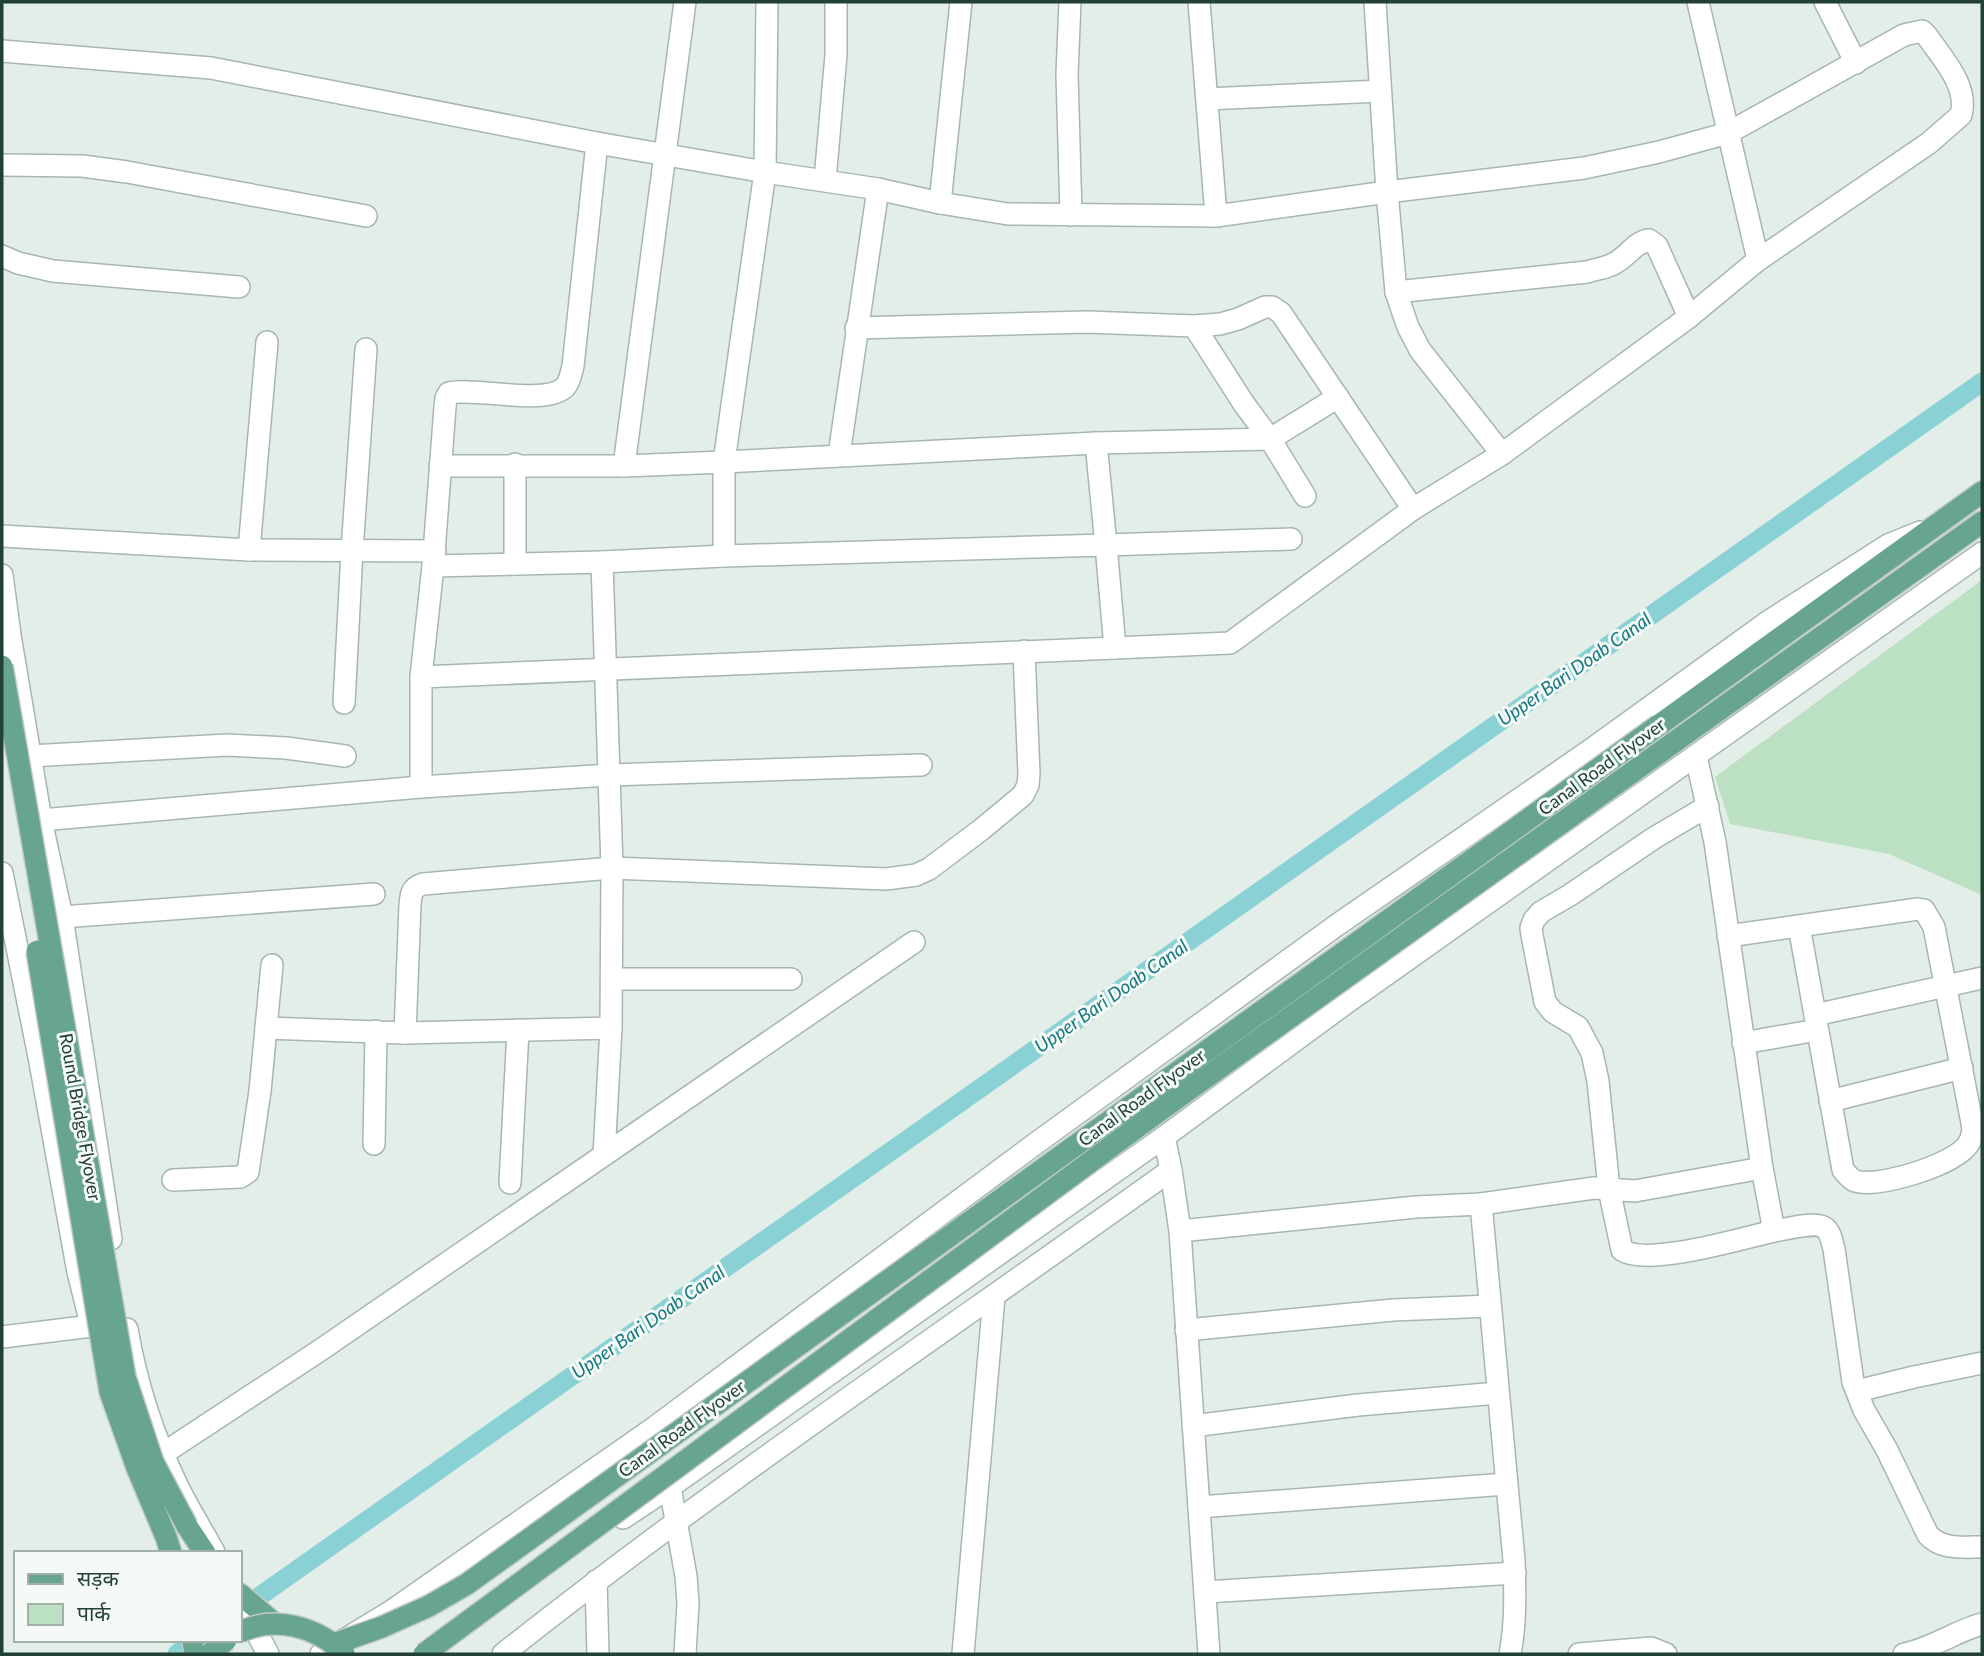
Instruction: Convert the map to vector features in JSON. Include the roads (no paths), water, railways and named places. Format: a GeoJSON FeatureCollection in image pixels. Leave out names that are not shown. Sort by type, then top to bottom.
{"type":"FeatureCollection","features":[{"type":"Feature","properties":{"kind":"main road","name":"Canal Road Flyover"},"geometry":{"type":"LineString","coordinates":[[333,1651],[429,1606],[467,1584],[1982,492]]}},
{"type":"Feature","properties":{"kind":"main road","name":"Canal Road Flyover"},"geometry":{"type":"LineString","coordinates":[[424,1654],[1155,1114],[1982,522]]}},
{"type":"Feature","properties":{"kind":"main road","name":"Round Bridge Flyover"},"geometry":{"type":"LineString","coordinates":[[2,666],[125,1377],[153,1462],[187,1526],[204,1551]]}},
{"type":"Feature","properties":{"kind":"main road","name":"Round Bridge Flyover"},"geometry":{"type":"LineString","coordinates":[[2,742],[110,1392],[136,1468],[169,1548]]}},
{"type":"Feature","properties":{"kind":"main road"},"geometry":{"type":"LineString","coordinates":[[242,1596],[275,1624]]}},
{"type":"Feature","properties":{"kind":"main road"},"geometry":{"type":"LineString","coordinates":[[242,1631],[275,1624],[307,1629],[321,1635],[333,1651]]}},
{"type":"Feature","properties":{"kind":"main road"},"geometry":{"type":"LineString","coordinates":[[209,1654],[222,1642]]}},
{"type":"Feature","properties":{"kind":"street"},"geometry":{"type":"LineString","coordinates":[[624,466],[685,2]]}},
{"type":"Feature","properties":{"kind":"street"},"geometry":{"type":"LineString","coordinates":[[724,556],[724,462],[765,172],[767,2]]}},
{"type":"Feature","properties":{"kind":"street"},"geometry":{"type":"LineString","coordinates":[[825,180],[836,55],[836,2]]}},
{"type":"Feature","properties":{"kind":"street"},"geometry":{"type":"LineString","coordinates":[[940,203],[961,2]]}},
{"type":"Feature","properties":{"kind":"street"},"geometry":{"type":"LineString","coordinates":[[1070,2],[1067,74],[1072,215]]}},
{"type":"Feature","properties":{"kind":"street"},"geometry":{"type":"LineString","coordinates":[[1199,2],[1216,216]]}},
{"type":"Feature","properties":{"kind":"street"},"geometry":{"type":"LineString","coordinates":[[1375,2],[1396,292],[1408,327],[1420,350],[1502,454]]}},
{"type":"Feature","properties":{"kind":"street"},"geometry":{"type":"LineString","coordinates":[[1698,2],[1758,260]]}},
{"type":"Feature","properties":{"kind":"street"},"geometry":{"type":"LineString","coordinates":[[1825,2],[1856,63]]}},
{"type":"Feature","properties":{"kind":"street"},"geometry":{"type":"LineString","coordinates":[[2,51],[211,68],[597,143],[878,189],[1008,214],[1216,216],[1620,162],[1728,133],[1904,35],[1922,31],[1954,76],[1963,98],[1961,115],[1928,143],[1758,260],[1689,317],[1502,454],[1413,509],[1230,643],[421,677]]}},
{"type":"Feature","properties":{"kind":"street"},"geometry":{"type":"LineString","coordinates":[[1207,99],[1380,91]]}},
{"type":"Feature","properties":{"kind":"street"},"geometry":{"type":"LineString","coordinates":[[421,787],[421,677],[434,559],[446,398],[449,393],[461,391],[527,396],[559,391],[569,381],[573,366],[597,143]]}},
{"type":"Feature","properties":{"kind":"street"},"geometry":{"type":"LineString","coordinates":[[2,165],[82,166],[127,172],[366,216]]}},
{"type":"Feature","properties":{"kind":"street"},"geometry":{"type":"LineString","coordinates":[[839,455],[878,189]]}},
{"type":"Feature","properties":{"kind":"street"},"geometry":{"type":"LineString","coordinates":[[1396,292],[1587,272],[1615,264],[1636,245],[1649,240],[1657,246],[1689,317]]}},
{"type":"Feature","properties":{"kind":"street"},"geometry":{"type":"LineString","coordinates":[[2,256],[18,263],[53,271],[239,286]]}},
{"type":"Feature","properties":{"kind":"street"},"geometry":{"type":"LineString","coordinates":[[856,328],[1087,323],[1194,326],[1220,324],[1265,307],[1278,310],[1413,509]]}},
{"type":"Feature","properties":{"kind":"street"},"geometry":{"type":"LineString","coordinates":[[1194,326],[1305,496]]}},
{"type":"Feature","properties":{"kind":"street"},"geometry":{"type":"LineString","coordinates":[[249,550],[267,342]]}},
{"type":"Feature","properties":{"kind":"street"},"geometry":{"type":"LineString","coordinates":[[344,703],[366,349]]}},
{"type":"Feature","properties":{"kind":"street"},"geometry":{"type":"LineString","coordinates":[[440,466],[624,466],[1096,443],[1270,439],[1338,397]]}},
{"type":"Feature","properties":{"kind":"street"},"geometry":{"type":"LineString","coordinates":[[1096,443],[1115,648]]}},
{"type":"Feature","properties":{"kind":"street"},"geometry":{"type":"LineString","coordinates":[[514,464],[514,564]]}},
{"type":"Feature","properties":{"kind":"street"},"geometry":{"type":"LineString","coordinates":[[333,1651],[655,1427],[1024,1152],[1326,933],[1592,749],[1769,621],[1888,545],[1936,526]]}},
{"type":"Feature","properties":{"kind":"street"},"geometry":{"type":"LineString","coordinates":[[2,536],[249,550],[352,551],[514,564],[1291,539]]}},
{"type":"Feature","properties":{"kind":"street"},"geometry":{"type":"LineString","coordinates":[[1909,605],[1946,548]]}},
{"type":"Feature","properties":{"kind":"street"},"geometry":{"type":"LineString","coordinates":[[417,1654],[670,1487],[1164,1137],[1346,1003],[1982,553]]}},
{"type":"Feature","properties":{"kind":"street"},"geometry":{"type":"LineString","coordinates":[[602,562],[612,868],[611,1028],[604,1155]]}},
{"type":"Feature","properties":{"kind":"street"},"geometry":{"type":"LineString","coordinates":[[2,575],[41,820],[62,917],[131,1354],[177,1486],[213,1551]]}},
{"type":"Feature","properties":{"kind":"street"},"geometry":{"type":"LineString","coordinates":[[405,1032],[411,892],[423,884],[612,868],[886,879],[916,875],[929,869],[1023,795],[1028,785],[1024,651]]}},
{"type":"Feature","properties":{"kind":"street"},"geometry":{"type":"LineString","coordinates":[[30,756],[228,745],[286,748],[345,756]]}},
{"type":"Feature","properties":{"kind":"street"},"geometry":{"type":"LineString","coordinates":[[1696,756],[1708,806],[1762,1168],[1774,1231]]}},
{"type":"Feature","properties":{"kind":"street"},"geometry":{"type":"LineString","coordinates":[[41,820],[421,787],[609,775],[921,765]]}},
{"type":"Feature","properties":{"kind":"street"},"geometry":{"type":"LineString","coordinates":[[1708,806],[1541,912],[1531,929],[1545,1002],[1553,1012],[1577,1027],[1592,1053],[1598,1081],[1609,1189],[1622,1250],[1632,1255],[1646,1256],[1693,1250],[1774,1231],[1815,1225],[1825,1228],[1834,1249],[1851,1369],[1864,1410],[1887,1450],[1928,1535],[1946,1546],[1982,1547]]}},
{"type":"Feature","properties":{"kind":"street"},"geometry":{"type":"LineString","coordinates":[[2,873],[12,982],[39,1057],[78,1272],[110,1416],[169,1548]]}},
{"type":"Feature","properties":{"kind":"street"},"geometry":{"type":"LineString","coordinates":[[62,917],[374,894]]}},
{"type":"Feature","properties":{"kind":"street"},"geometry":{"type":"LineString","coordinates":[[1728,936],[1919,909],[1924,910],[1934,927],[1973,1128],[1971,1140],[1955,1156],[1935,1167],[1904,1176],[1871,1181],[1857,1181],[1843,1170],[1799,926]]}},
{"type":"Feature","properties":{"kind":"street"},"geometry":{"type":"LineString","coordinates":[[164,1453],[322,1349],[914,942]]}},
{"type":"Feature","properties":{"kind":"street"},"geometry":{"type":"LineString","coordinates":[[173,1181],[240,1177],[248,1172],[260,1091],[272,965]]}},
{"type":"Feature","properties":{"kind":"street"},"geometry":{"type":"LineString","coordinates":[[1743,1043],[1982,978]]}},
{"type":"Feature","properties":{"kind":"street"},"geometry":{"type":"LineString","coordinates":[[612,979],[791,979]]}},
{"type":"Feature","properties":{"kind":"street"},"geometry":{"type":"LineString","coordinates":[[266,1028],[405,1032],[611,1028]]}},
{"type":"Feature","properties":{"kind":"street"},"geometry":{"type":"LineString","coordinates":[[510,1183],[518,1030]]}},
{"type":"Feature","properties":{"kind":"street"},"geometry":{"type":"LineString","coordinates":[[374,1144],[376,1031]]}},
{"type":"Feature","properties":{"kind":"street"},"geometry":{"type":"LineString","coordinates":[[1830,1101],[1962,1068]]}},
{"type":"Feature","properties":{"kind":"street"},"geometry":{"type":"LineString","coordinates":[[1164,1137],[1180,1231],[1209,1654]]}},
{"type":"Feature","properties":{"kind":"street"},"geometry":{"type":"LineString","coordinates":[[1180,1231],[1416,1207],[1481,1204],[1594,1188],[1635,1191],[1762,1168]]}},
{"type":"Feature","properties":{"kind":"street"},"geometry":{"type":"LineString","coordinates":[[503,1654],[677,1520],[1171,1170]]}},
{"type":"Feature","properties":{"kind":"street"},"geometry":{"type":"LineString","coordinates":[[1481,1204],[1515,1573],[1514,1634],[1510,1654]]}},
{"type":"Feature","properties":{"kind":"street"},"geometry":{"type":"LineString","coordinates":[[963,1654],[994,1297]]}},
{"type":"Feature","properties":{"kind":"street"},"geometry":{"type":"LineString","coordinates":[[1186,1331],[1393,1310],[1490,1306]]}},
{"type":"Feature","properties":{"kind":"street"},"geometry":{"type":"LineString","coordinates":[[2,1337],[92,1326]]}},
{"type":"Feature","properties":{"kind":"street"},"geometry":{"type":"LineString","coordinates":[[1857,1391],[1982,1363]]}},
{"type":"Feature","properties":{"kind":"street"},"geometry":{"type":"LineString","coordinates":[[1193,1426],[1358,1405],[1498,1392]]}},
{"type":"Feature","properties":{"kind":"street"},"geometry":{"type":"LineString","coordinates":[[1199,1507],[1506,1484]]}},
{"type":"Feature","properties":{"kind":"street"},"geometry":{"type":"LineString","coordinates":[[146,1501],[177,1486]]}},
{"type":"Feature","properties":{"kind":"street"},"geometry":{"type":"LineString","coordinates":[[670,1487],[686,1576],[688,1602],[685,1654]]}},
{"type":"Feature","properties":{"kind":"street"},"geometry":{"type":"LineString","coordinates":[[1205,1592],[1515,1573]]}},
{"type":"Feature","properties":{"kind":"street"},"geometry":{"type":"LineString","coordinates":[[596,1581],[597,1654]]}},
{"type":"Feature","properties":{"kind":"street"},"geometry":{"type":"LineString","coordinates":[[242,1605],[268,1654]]}},
{"type":"Feature","properties":{"kind":"street"},"geometry":{"type":"LineString","coordinates":[[1904,1654],[1937,1649],[1957,1632],[1982,1624]]}},
{"type":"Feature","properties":{"kind":"street"},"geometry":{"type":"LineString","coordinates":[[1579,1654],[1651,1648],[1666,1654]]}},
{"type":"Feature","properties":{"kind":"waterway","name":"Upper Bari Doab Canal"},"geometry":{"type":"LineString","coordinates":[[242,1609],[1982,382]]}},
{"type":"Feature","properties":{"kind":"waterway","name":"Upper Bari Doab Canal"},"geometry":{"type":"LineString","coordinates":[[177,1654],[193,1642]]}}]}
